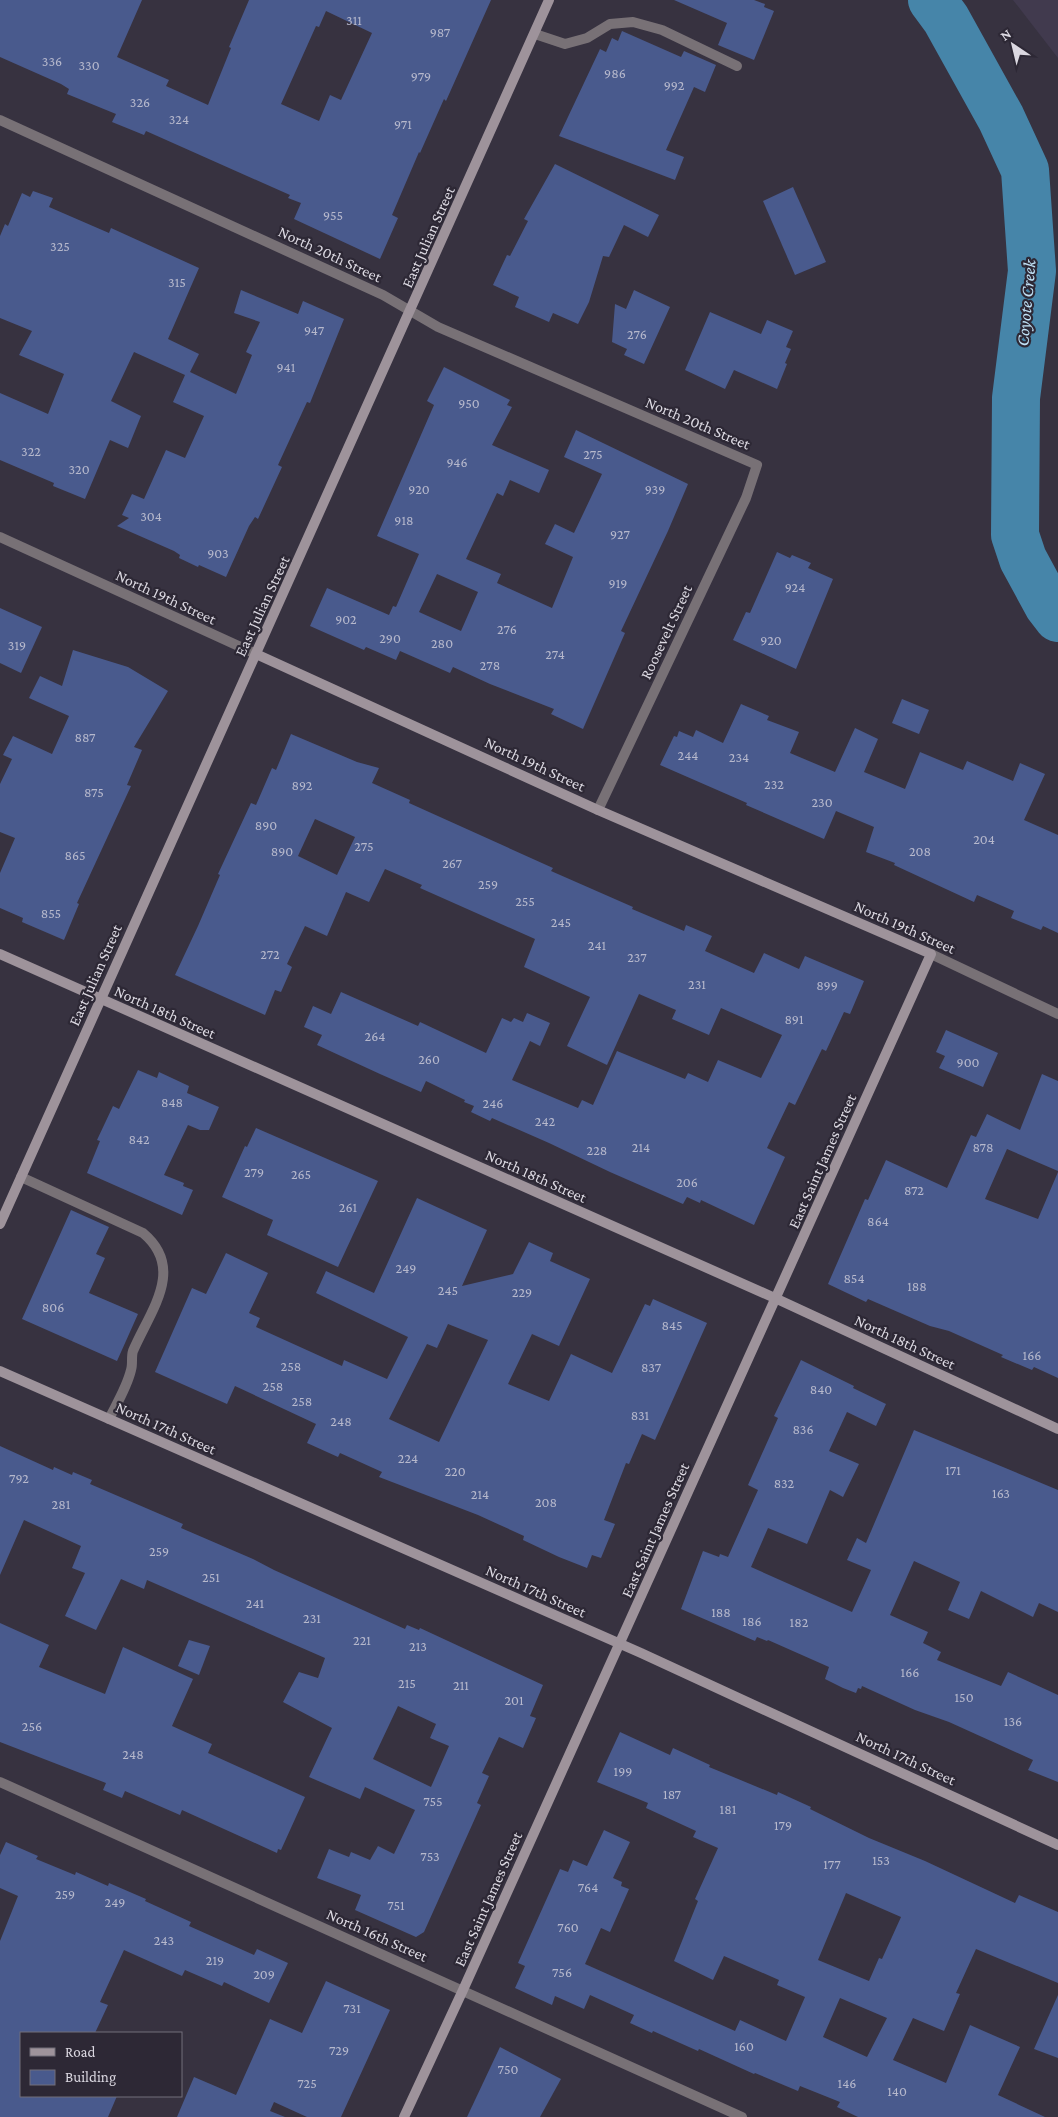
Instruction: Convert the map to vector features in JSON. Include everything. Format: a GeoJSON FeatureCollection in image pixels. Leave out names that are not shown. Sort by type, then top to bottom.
{"type":"FeatureCollection","features":[{"type":"Feature","properties":{"kind":"street","name":"East Julian Street"},"geometry":{"type":"LineString","coordinates":[[0,1224],[549,0]]}},
{"type":"Feature","properties":{"kind":"street"},"geometry":{"type":"LineString","coordinates":[[535,34],[565,44],[587,38],[610,24],[633,22],[662,30],[737,66]]}},
{"type":"Feature","properties":{"kind":"street","name":"North 20th Street"},"geometry":{"type":"LineString","coordinates":[[0,120],[383,295],[438,327],[757,465]]}},
{"type":"Feature","properties":{"kind":"street","name":"Roosevelt Street"},"geometry":{"type":"LineString","coordinates":[[598,810],[746,498],[757,465]]}},
{"type":"Feature","properties":{"kind":"street","name":"North 19th Street"},"geometry":{"type":"LineString","coordinates":[[0,537],[598,810],[931,954],[1058,1014]]}},
{"type":"Feature","properties":{"kind":"street","name":"North 18th Street"},"geometry":{"type":"LineString","coordinates":[[0,954],[776,1299],[1058,1429]]}},
{"type":"Feature","properties":{"kind":"street","name":"East Saint James Street"},"geometry":{"type":"LineString","coordinates":[[404,2117],[620,1644],[931,954]]}},
{"type":"Feature","properties":{"kind":"street"},"geometry":{"type":"LineString","coordinates":[[21,1177],[143,1233],[155,1244],[162,1258],[164,1269],[160,1291],[132,1354],[132,1368],[109,1419]]}},
{"type":"Feature","properties":{"kind":"street","name":"North 17th Street"},"geometry":{"type":"LineString","coordinates":[[0,1371],[620,1644],[1058,1845]]}},
{"type":"Feature","properties":{"kind":"street","name":"North 16th Street"},"geometry":{"type":"LineString","coordinates":[[0,1782],[742,2117]]}},
{"type":"Feature","properties":{"kind":"shaded area"},"geometry":{"type":"Polygon","coordinates":[[[1013,0],[1058,0],[1058,58],[1013,0]]]}},
{"type":"Feature","properties":{"kind":"building"},"geometry":{"type":"Polygon","coordinates":[[[0,0],[142,0],[117,57],[169,80],[166,86],[208,105],[231,48],[229,47],[249,0],[491,0],[446,101],[444,99],[419,152],[392,215],[398,218],[380,259],[294,219],[301,203],[288,198],[290,195],[146,131],[144,135],[112,122],[116,114],[67,94],[69,89],[61,84],[0,57],[0,0]],[[326,11],[319,27],[316,26],[281,104],[319,121],[330,95],[341,100],[372,33],[326,11]]]}},
{"type":"Feature","properties":{"kind":"building"},"geometry":{"type":"Polygon","coordinates":[[[674,0],[754,0],[765,4],[764,7],[774,11],[754,60],[718,45],[727,23],[674,0]]]}},
{"type":"Feature","properties":{"kind":"building"},"geometry":{"type":"Polygon","coordinates":[[[622,31],[681,57],[684,51],[716,65],[705,92],[694,87],[666,150],[684,157],[675,180],[559,136],[600,49],[606,52],[612,38],[618,41],[622,31]]]}},
{"type":"Feature","properties":{"kind":"building"},"geometry":{"type":"Polygon","coordinates":[[[555,164],[659,215],[648,237],[624,225],[609,257],[603,256],[589,302],[578,324],[553,313],[549,322],[515,307],[519,297],[493,285],[507,255],[510,256],[528,221],[524,219],[555,164]]]}},
{"type":"Feature","properties":{"kind":"building"},"geometry":{"type":"Polygon","coordinates":[[[793,187],[826,262],[795,275],[763,201],[793,187]]]}},
{"type":"Feature","properties":{"kind":"building"},"geometry":{"type":"Polygon","coordinates":[[[33,191],[53,198],[49,207],[109,233],[111,228],[199,268],[168,339],[199,354],[190,372],[236,394],[252,355],[246,352],[260,322],[234,313],[241,290],[298,314],[303,301],[344,319],[310,403],[307,402],[278,465],[282,467],[258,519],[255,517],[249,526],[226,577],[199,565],[198,567],[179,558],[180,555],[174,551],[117,526],[129,518],[122,515],[132,494],[144,499],[166,450],[185,458],[204,416],[173,402],[185,375],[134,352],[111,401],[141,416],[128,448],[110,440],[85,499],[53,486],[54,483],[0,460],[0,393],[48,414],[64,374],[19,355],[32,331],[0,318],[0,236],[5,224],[8,226],[22,193],[30,197],[33,191]]]}},
{"type":"Feature","properties":{"kind":"building"},"geometry":{"type":"Polygon","coordinates":[[[634,290],[670,307],[644,364],[624,355],[627,349],[612,342],[615,304],[626,309],[634,290]]]}},
{"type":"Feature","properties":{"kind":"building"},"geometry":{"type":"Polygon","coordinates":[[[710,312],[761,334],[767,320],[793,331],[786,347],[791,349],[785,363],[787,364],[777,389],[734,370],[725,389],[685,370],[710,312]]]}},
{"type":"Feature","properties":{"kind":"building"},"geometry":{"type":"Polygon","coordinates":[[[444,367],[510,400],[507,405],[512,407],[492,445],[549,470],[539,493],[510,480],[503,496],[497,493],[466,559],[501,574],[497,583],[552,608],[573,557],[545,544],[555,524],[574,533],[602,474],[564,457],[576,430],[688,484],[621,631],[625,633],[583,729],[551,714],[554,709],[453,667],[450,673],[400,651],[396,660],[366,647],[364,650],[310,626],[327,588],[389,615],[393,606],[396,607],[419,554],[377,536],[434,405],[427,401],[444,367]],[[437,574],[419,612],[461,631],[478,592],[437,574]]]}},
{"type":"Feature","properties":{"kind":"building"},"geometry":{"type":"Polygon","coordinates":[[[777,552],[790,558],[792,555],[811,563],[808,568],[833,579],[796,669],[733,640],[746,612],[750,613],[777,552]]]}},
{"type":"Feature","properties":{"kind":"building"},"geometry":{"type":"Polygon","coordinates":[[[0,608],[42,627],[21,673],[0,663],[0,608]]]}},
{"type":"Feature","properties":{"kind":"building"},"geometry":{"type":"Polygon","coordinates":[[[73,650],[128,667],[168,691],[134,747],[142,750],[127,785],[131,786],[77,903],[79,904],[64,940],[22,922],[23,918],[0,908],[0,873],[15,838],[0,832],[0,784],[12,759],[3,755],[13,736],[52,754],[69,716],[29,698],[40,676],[62,686],[73,650]]]}},
{"type":"Feature","properties":{"kind":"building"},"geometry":{"type":"Polygon","coordinates":[[[902,699],[929,710],[919,734],[892,723],[902,699]]]}},
{"type":"Feature","properties":{"kind":"building"},"geometry":{"type":"Polygon","coordinates":[[[741,704],[769,716],[767,720],[799,732],[790,753],[835,772],[855,728],[878,739],[864,772],[905,789],[920,752],[963,770],[967,761],[1013,781],[1020,763],[1045,774],[1024,820],[1058,835],[1058,933],[1043,926],[1041,930],[1011,918],[1014,911],[977,895],[974,902],[894,865],[895,863],[866,852],[874,827],[836,811],[824,839],[660,765],[674,736],[677,737],[679,731],[693,737],[696,730],[723,743],[741,704]]]}},
{"type":"Feature","properties":{"kind":"building"},"geometry":{"type":"Polygon","coordinates":[[[291,734],[357,762],[379,768],[372,783],[410,800],[409,803],[553,868],[551,871],[633,907],[632,909],[684,931],[686,925],[712,936],[705,951],[754,973],[764,953],[799,969],[805,956],[864,981],[850,1014],[844,1012],[826,1051],[822,1049],[795,1105],[789,1102],[767,1148],[785,1157],[754,1225],[701,1200],[700,1203],[687,1197],[683,1204],[492,1118],[490,1121],[471,1112],[474,1106],[464,1102],[465,1100],[426,1081],[421,1092],[380,1074],[317,1045],[322,1035],[304,1027],[313,1006],[331,1014],[341,992],[418,1026],[420,1022],[486,1053],[502,1018],[511,1022],[514,1018],[523,1022],[527,1013],[550,1023],[540,1046],[530,1041],[512,1080],[578,1108],[582,1100],[593,1105],[617,1051],[685,1079],[688,1073],[708,1082],[718,1060],[761,1078],[782,1035],[721,1008],[709,1035],[672,1019],[676,1010],[639,994],[607,1065],[567,1046],[590,997],[524,967],[535,939],[420,888],[422,885],[385,869],[369,902],[346,892],[327,936],[305,926],[287,964],[292,967],[281,992],[275,990],[265,1015],[175,975],[251,803],[256,805],[272,768],[276,770],[291,734]],[[315,819],[298,856],[337,875],[355,837],[315,819]]]}},
{"type":"Feature","properties":{"kind":"building"},"geometry":{"type":"Polygon","coordinates":[[[946,1030],[998,1053],[983,1087],[939,1068],[945,1056],[936,1052],[946,1030]]]}},
{"type":"Feature","properties":{"kind":"building"},"geometry":{"type":"Polygon","coordinates":[[[138,1070],[157,1078],[159,1072],[189,1086],[187,1093],[219,1107],[209,1130],[200,1130],[188,1125],[164,1175],[184,1183],[183,1186],[193,1190],[182,1215],[87,1173],[100,1141],[97,1140],[113,1106],[119,1109],[138,1070]]]}},
{"type":"Feature","properties":{"kind":"building"},"geometry":{"type":"Polygon","coordinates":[[[1042,1074],[1058,1081],[1058,1171],[1007,1149],[985,1199],[1038,1219],[1058,1172],[1058,1378],[1034,1367],[1032,1370],[949,1331],[930,1326],[868,1299],[866,1302],[828,1284],[865,1199],[868,1200],[886,1160],[947,1188],[971,1135],[976,1137],[987,1114],[1020,1130],[1042,1074]]]}},
{"type":"Feature","properties":{"kind":"building"},"geometry":{"type":"Polygon","coordinates":[[[256,1128],[378,1181],[338,1267],[267,1235],[273,1220],[222,1197],[245,1146],[247,1147],[256,1128]]]}},
{"type":"Feature","properties":{"kind":"building"},"geometry":{"type":"Polygon","coordinates":[[[417,1198],[487,1230],[462,1286],[513,1274],[529,1242],[553,1253],[550,1261],[590,1279],[559,1346],[532,1334],[508,1384],[549,1401],[571,1354],[612,1373],[645,1304],[650,1306],[653,1299],[707,1323],[655,1440],[642,1434],[629,1464],[626,1463],[604,1520],[615,1524],[601,1558],[592,1555],[587,1568],[523,1540],[524,1536],[478,1515],[379,1477],[382,1472],[340,1453],[338,1457],[307,1443],[316,1424],[235,1386],[227,1404],[155,1372],[192,1288],[206,1294],[226,1253],[268,1273],[249,1313],[260,1318],[256,1327],[342,1366],[344,1360],[387,1379],[408,1337],[316,1293],[326,1271],[374,1293],[417,1198]],[[448,1324],[437,1348],[427,1344],[389,1419],[439,1442],[488,1340],[448,1324]]]}},
{"type":"Feature","properties":{"kind":"building"},"geometry":{"type":"Polygon","coordinates":[[[71,1210],[109,1227],[96,1254],[105,1258],[89,1293],[138,1314],[117,1361],[22,1319],[71,1210]]]}},
{"type":"Feature","properties":{"kind":"building"},"geometry":{"type":"Polygon","coordinates":[[[801,1360],[886,1404],[876,1426],[847,1412],[829,1451],[859,1464],[843,1497],[830,1490],[807,1544],[768,1528],[751,1567],[852,1612],[871,1570],[847,1560],[857,1538],[866,1543],[914,1430],[1058,1490],[1058,1612],[1039,1603],[1033,1617],[981,1591],[969,1619],[948,1610],[960,1582],[914,1561],[890,1615],[928,1632],[923,1643],[941,1652],[937,1660],[1001,1686],[1008,1672],[1058,1695],[1058,1782],[1028,1770],[1033,1760],[949,1722],[915,1710],[862,1686],[861,1689],[858,1688],[856,1693],[843,1688],[825,1679],[829,1667],[768,1640],[757,1637],[755,1641],[681,1609],[703,1551],[719,1557],[720,1554],[728,1557],[758,1490],[748,1485],[778,1418],[774,1416],[801,1360]]]}},
{"type":"Feature","properties":{"kind":"building"},"geometry":{"type":"Polygon","coordinates":[[[0,1446],[53,1470],[54,1467],[72,1475],[73,1472],[92,1480],[90,1484],[183,1524],[181,1528],[405,1629],[407,1625],[419,1630],[420,1628],[543,1685],[530,1716],[536,1718],[523,1748],[499,1737],[482,1773],[489,1776],[477,1803],[481,1805],[424,1932],[416,1937],[355,1910],[361,1895],[317,1878],[329,1849],[349,1857],[351,1852],[370,1860],[378,1846],[394,1854],[415,1810],[365,1787],[360,1799],[309,1777],[332,1728],[283,1702],[299,1672],[318,1678],[325,1658],[147,1580],[144,1589],[121,1579],[96,1630],[65,1616],[85,1573],[72,1568],[81,1546],[24,1520],[0,1575],[0,1446]],[[398,1706],[373,1759],[431,1787],[449,1746],[430,1738],[436,1724],[398,1706]]]}},
{"type":"Feature","properties":{"kind":"building"},"geometry":{"type":"Polygon","coordinates":[[[0,1623],[49,1645],[39,1667],[105,1694],[123,1647],[193,1679],[172,1726],[212,1744],[208,1753],[305,1797],[281,1850],[278,1849],[277,1853],[182,1810],[180,1815],[125,1791],[122,1798],[103,1790],[106,1783],[0,1742],[0,1623]]]}},
{"type":"Feature","properties":{"kind":"building"},"geometry":{"type":"Polygon","coordinates":[[[189,1640],[210,1646],[199,1675],[178,1666],[189,1640]]]}},
{"type":"Feature","properties":{"kind":"building"},"geometry":{"type":"Polygon","coordinates":[[[620,1732],[670,1755],[673,1748],[710,1765],[709,1767],[777,1795],[778,1792],[811,1807],[810,1809],[869,1838],[925,1861],[1015,1903],[1019,1895],[1058,1912],[1058,1983],[976,1949],[956,1993],[960,1994],[944,2031],[913,2018],[893,2060],[946,2083],[970,2025],[1020,2047],[998,2095],[1045,2117],[858,2117],[837,2107],[840,2102],[800,2086],[798,2091],[754,2074],[699,2049],[698,2051],[630,2023],[634,2015],[590,1995],[584,2009],[555,1996],[552,2005],[515,1988],[525,1966],[518,1963],[560,1869],[568,1872],[573,1860],[587,1866],[604,1830],[630,1842],[613,1878],[622,1882],[621,1886],[629,1889],[610,1932],[601,1928],[585,1964],[735,2031],[740,2020],[786,2041],[805,1997],[777,1985],[779,1980],[724,1956],[713,1980],[674,1961],[698,1901],[695,1899],[718,1848],[693,1837],[696,1831],[646,1808],[648,1803],[597,1782],[620,1732]],[[846,1893],[818,1960],[869,1981],[879,1958],[882,1959],[901,1917],[846,1893]],[[840,1998],[823,2037],[867,2057],[887,2018],[840,1998]]]}},
{"type":"Feature","properties":{"kind":"building"},"geometry":{"type":"Polygon","coordinates":[[[6,1842],[38,1856],[36,1859],[75,1875],[76,1872],[108,1886],[109,1883],[146,1899],[145,1901],[191,1922],[189,1926],[254,1955],[257,1949],[288,1963],[269,2003],[224,1982],[222,1986],[185,1970],[182,1976],[124,1950],[100,2002],[108,2005],[95,2032],[20,2032],[20,2097],[117,2097],[108,2117],[0,2117],[0,1941],[18,1896],[0,1888],[0,1855],[6,1842]]]}},
{"type":"Feature","properties":{"kind":"building"},"geometry":{"type":"Polygon","coordinates":[[[326,1981],[390,2010],[341,2117],[307,2117],[274,2102],[270,2111],[285,2117],[177,2117],[194,2077],[236,2095],[270,2019],[302,2033],[326,1981]]]}},
{"type":"Feature","properties":{"kind":"building"},"geometry":{"type":"Polygon","coordinates":[[[1058,1995],[1058,2058],[1034,2049],[1058,1995]]]}},
{"type":"Feature","properties":{"kind":"building"},"geometry":{"type":"Polygon","coordinates":[[[500,2047],[561,2079],[540,2117],[467,2117],[500,2047]]]}},
{"type":"Feature","properties":{"kind":"waterway","name":"Coyote Creek"},"geometry":{"type":"LineString","coordinates":[[932,0],[946,19],[1001,118],[1025,170],[1032,271],[1016,398],[1015,535],[1023,559],[1048,605],[1058,618]]}}]}
